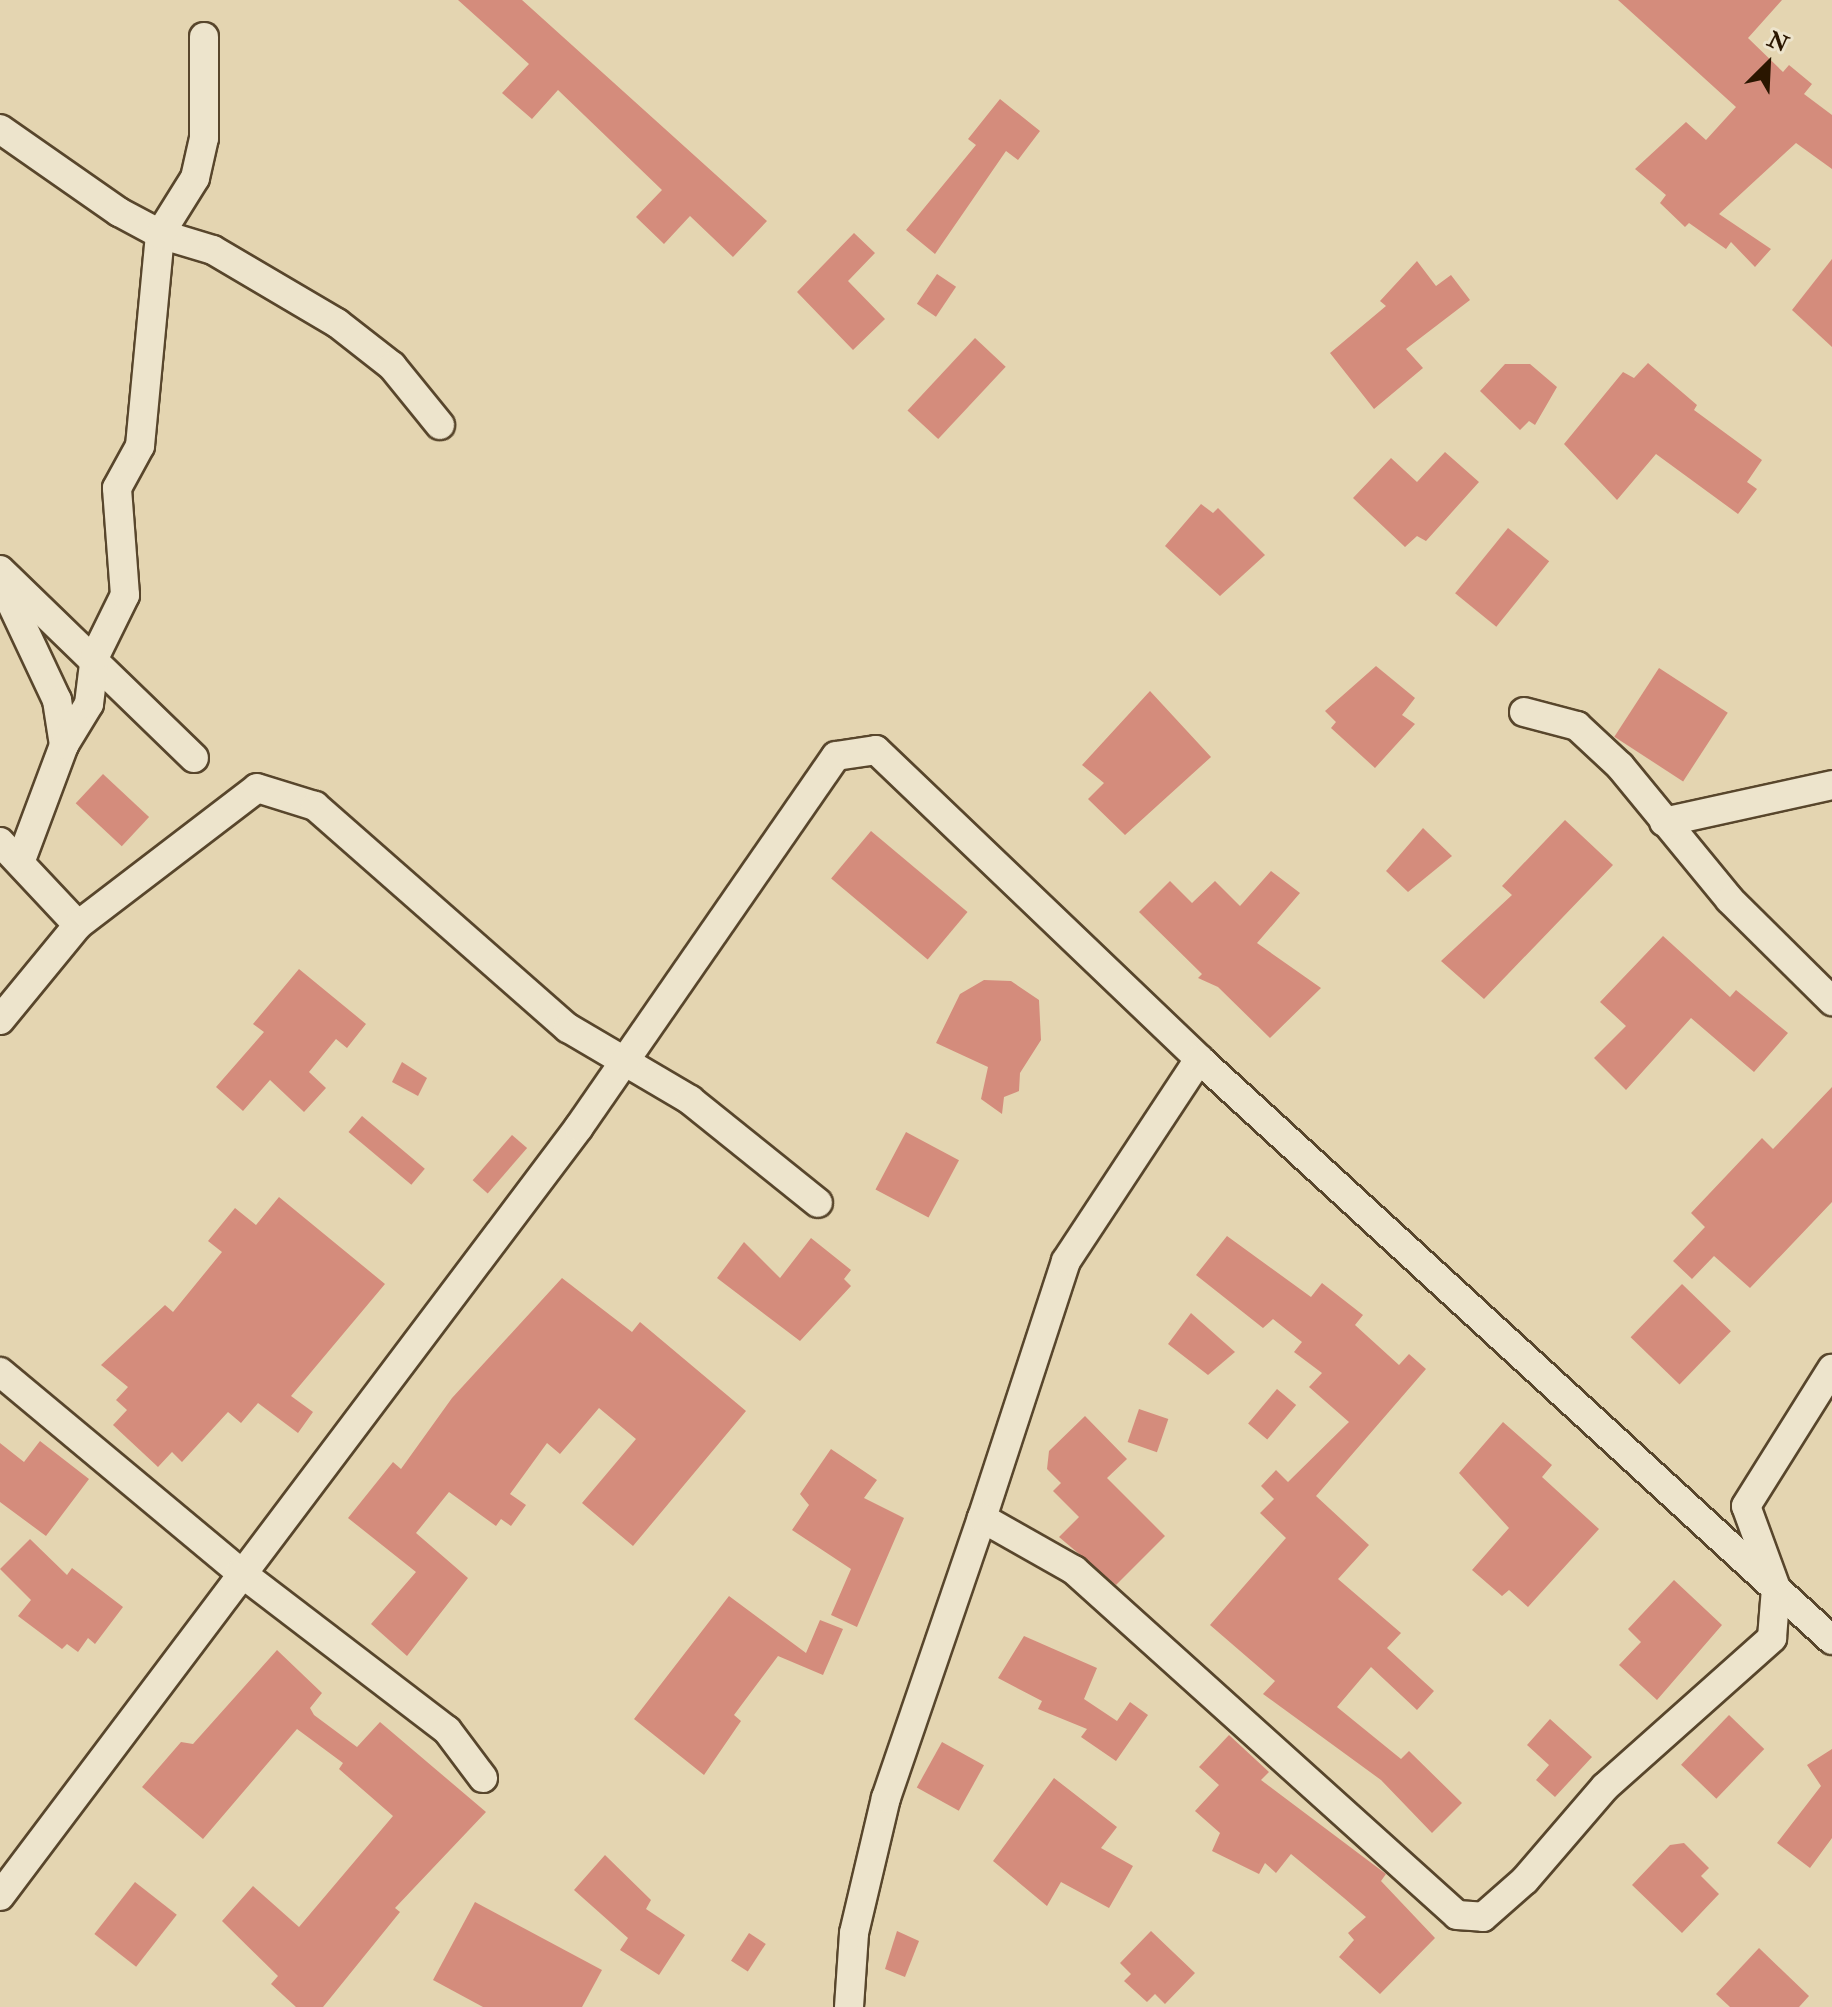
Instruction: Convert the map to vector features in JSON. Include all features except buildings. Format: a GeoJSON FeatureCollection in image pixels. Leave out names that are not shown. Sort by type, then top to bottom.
{"type":"FeatureCollection","features":[{"type":"Feature","properties":{"kind":"street"},"geometry":{"type":"LineString","coordinates":[[78,925],[11,851],[64,745],[89,704],[95,656],[125,595],[117,488],[140,446],[160,234],[195,178],[204,138],[204,37]]}},
{"type":"Feature","properties":{"kind":"street"},"geometry":{"type":"LineString","coordinates":[[0,129],[160,234],[213,250],[337,323],[392,366],[440,425]]}},
{"type":"Feature","properties":{"kind":"street"},"geometry":{"type":"LineString","coordinates":[[0,570],[95,656],[194,758]]}},
{"type":"Feature","properties":{"kind":"street"},"geometry":{"type":"LineString","coordinates":[[0,579],[57,700],[64,745]]}},
{"type":"Feature","properties":{"kind":"street"},"geometry":{"type":"LineString","coordinates":[[1524,712],[1577,726],[1832,1001]]}},
{"type":"Feature","properties":{"kind":"street"},"geometry":{"type":"LineString","coordinates":[[0,1896],[627,1059],[836,756],[876,750],[1199,1059],[1832,1640]]}},
{"type":"Feature","properties":{"kind":"street"},"geometry":{"type":"LineString","coordinates":[[1664,822],[1832,785]]}},
{"type":"Feature","properties":{"kind":"street"},"geometry":{"type":"LineString","coordinates":[[0,1020],[78,925],[257,788],[315,806],[568,1028],[627,1059],[818,1203]]}},
{"type":"Feature","properties":{"kind":"street"},"geometry":{"type":"LineString","coordinates":[[849,2007],[854,1933],[886,1798],[1066,1261],[1199,1059]]}},
{"type":"Feature","properties":{"kind":"street"},"geometry":{"type":"LineString","coordinates":[[982,1518],[1074,1570],[1457,1915],[1483,1917],[1525,1880],[1605,1787],[1772,1638],[1776,1588],[1746,1506],[1832,1369]]}},
{"type":"Feature","properties":{"kind":"street"},"geometry":{"type":"LineString","coordinates":[[0,1372],[240,1572],[447,1730],[483,1778]]}}]}
